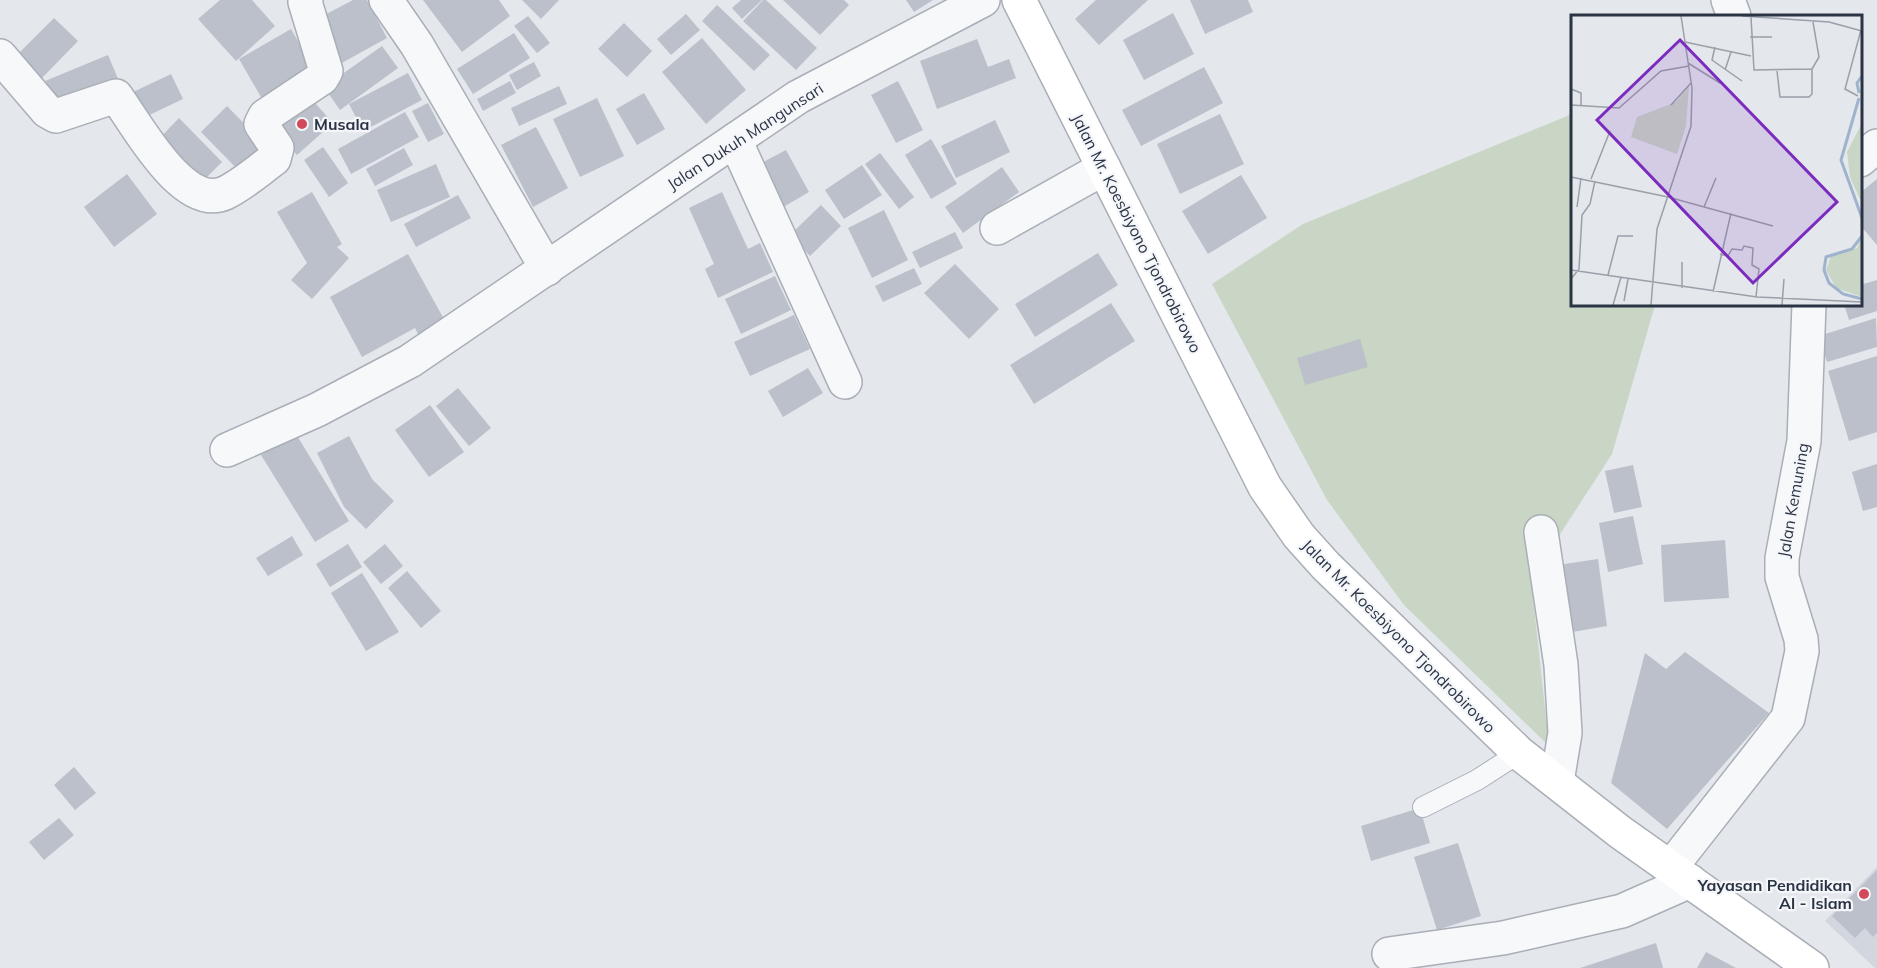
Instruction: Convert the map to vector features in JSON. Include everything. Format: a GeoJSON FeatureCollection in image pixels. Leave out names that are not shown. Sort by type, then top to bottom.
{"type":"FeatureCollection","features":[{"type":"Feature","properties":{"kind":"main road","name":"Jalan Mr. Koesbiyono Tjondrobirowo"},"geometry":{"type":"LineString","coordinates":[[1019,0],[1265,487],[1299,536],[1326,567],[1519,753],[1620,832],[1812,968]]}},
{"type":"Feature","properties":{"kind":"street"},"geometry":{"type":"LineString","coordinates":[[0,56],[46,111],[57,116],[116,96],[172,176],[196,192],[208,196],[224,194],[274,159],[277,148],[261,124],[265,116],[322,78],[326,71],[306,0]]}},
{"type":"Feature","properties":{"kind":"street"},"geometry":{"type":"LineString","coordinates":[[386,0],[417,45],[547,269]]}},
{"type":"Feature","properties":{"kind":"street","name":"Jalan Dukuh Mangunsari"},"geometry":{"type":"LineString","coordinates":[[227,450],[317,410],[410,361],[798,97],[983,0]]}},
{"type":"Feature","properties":{"kind":"street"},"geometry":{"type":"LineString","coordinates":[[1728,0],[1734,15]]}},
{"type":"Feature","properties":{"kind":"street"},"geometry":{"type":"LineString","coordinates":[[735,140],[845,382]]}},
{"type":"Feature","properties":{"kind":"street"},"geometry":{"type":"LineString","coordinates":[[1862,158],[1877,146]]}},
{"type":"Feature","properties":{"kind":"street"},"geometry":{"type":"LineString","coordinates":[[997,228],[1104,168]]}},
{"type":"Feature","properties":{"kind":"street","name":"Jalan Kemuning"},"geometry":{"type":"LineString","coordinates":[[1681,874],[1788,718],[1801,666],[1801,639],[1782,577],[1782,558],[1804,441],[1809,306]]}},
{"type":"Feature","properties":{"kind":"street"},"geometry":{"type":"LineString","coordinates":[[1541,532],[1561,665],[1565,733],[1557,782]]}},
{"type":"Feature","properties":{"kind":"street"},"geometry":{"type":"LineString","coordinates":[[1389,954],[1503,938],[1622,911],[1681,874]]}},
{"type":"Feature","properties":{"kind":"lane"},"geometry":{"type":"LineString","coordinates":[[1424,807],[1478,780],[1519,753]]}},
{"type":"Feature","properties":{"kind":"shaded area","name":"Yayasan Pendidikan Al - Islam"},"geometry":{"type":"Polygon","coordinates":[[[1877,867],[1877,968],[1875,968],[1825,921],[1877,867]]]}},
{"type":"Feature","properties":{"kind":"green space"},"geometry":{"type":"Polygon","coordinates":[[[1571,114],[1571,306],[1655,306],[1612,454],[1531,579],[1549,746],[1404,605],[1327,500],[1212,284],[1303,224],[1571,114]]]}},
{"type":"Feature","properties":{"kind":"building"},"geometry":{"type":"Polygon","coordinates":[[[220,0],[252,0],[275,26],[236,61],[198,19],[220,0]]]}},
{"type":"Feature","properties":{"kind":"building"},"geometry":{"type":"Polygon","coordinates":[[[353,0],[367,0],[387,38],[340,64],[317,19],[353,0]]]}},
{"type":"Feature","properties":{"kind":"building"},"geometry":{"type":"Polygon","coordinates":[[[423,0],[499,0],[510,16],[462,52],[423,0]]]}},
{"type":"Feature","properties":{"kind":"building"},"geometry":{"type":"Polygon","coordinates":[[[522,0],[559,0],[541,19],[522,0]]]}},
{"type":"Feature","properties":{"kind":"building"},"geometry":{"type":"Polygon","coordinates":[[[741,0],[762,0],[742,19],[732,8],[741,0]]]}},
{"type":"Feature","properties":{"kind":"building"},"geometry":{"type":"Polygon","coordinates":[[[763,0],[766,0],[817,48],[796,70],[743,21],[763,0]]]}},
{"type":"Feature","properties":{"kind":"building"},"geometry":{"type":"Polygon","coordinates":[[[783,0],[844,0],[849,5],[820,35],[783,0]]]}},
{"type":"Feature","properties":{"kind":"building"},"geometry":{"type":"Polygon","coordinates":[[[906,0],[933,0],[914,12],[906,0]]]}},
{"type":"Feature","properties":{"kind":"building"},"geometry":{"type":"Polygon","coordinates":[[[1096,0],[1148,0],[1099,45],[1075,19],[1096,0]]]}},
{"type":"Feature","properties":{"kind":"building"},"geometry":{"type":"Polygon","coordinates":[[[1190,0],[1248,0],[1253,12],[1205,34],[1190,0]]]}},
{"type":"Feature","properties":{"kind":"building"},"geometry":{"type":"Polygon","coordinates":[[[717,5],[770,55],[754,71],[702,21],[717,5]]]}},
{"type":"Feature","properties":{"kind":"building"},"geometry":{"type":"Polygon","coordinates":[[[1173,13],[1194,54],[1144,80],[1123,40],[1173,13]]]}},
{"type":"Feature","properties":{"kind":"building"},"geometry":{"type":"Polygon","coordinates":[[[686,14],[700,30],[671,55],[657,39],[686,14]]]}},
{"type":"Feature","properties":{"kind":"building"},"geometry":{"type":"Polygon","coordinates":[[[528,16],[550,43],[537,53],[514,26],[528,16]]]}},
{"type":"Feature","properties":{"kind":"building"},"geometry":{"type":"Polygon","coordinates":[[[54,18],[78,41],[42,78],[18,54],[54,18]]]}},
{"type":"Feature","properties":{"kind":"building"},"geometry":{"type":"Polygon","coordinates":[[[624,23],[652,51],[627,77],[598,49],[624,23]]]}},
{"type":"Feature","properties":{"kind":"building"},"geometry":{"type":"Polygon","coordinates":[[[291,29],[317,74],[265,104],[239,59],[291,29]]]}},
{"type":"Feature","properties":{"kind":"building"},"geometry":{"type":"Polygon","coordinates":[[[514,33],[530,58],[473,94],[457,69],[514,33]]]}},
{"type":"Feature","properties":{"kind":"building"},"geometry":{"type":"Polygon","coordinates":[[[702,38],[746,90],[706,124],[662,72],[702,38]]]}},
{"type":"Feature","properties":{"kind":"building"},"geometry":{"type":"Polygon","coordinates":[[[977,39],[988,67],[1009,59],[1016,78],[937,109],[920,61],[977,39]]]}},
{"type":"Feature","properties":{"kind":"building"},"geometry":{"type":"Polygon","coordinates":[[[382,46],[398,68],[340,110],[324,87],[382,46]]]}},
{"type":"Feature","properties":{"kind":"building"},"geometry":{"type":"Polygon","coordinates":[[[108,55],[119,81],[55,108],[45,81],[108,55]]]}},
{"type":"Feature","properties":{"kind":"building"},"geometry":{"type":"Polygon","coordinates":[[[534,62],[541,76],[517,90],[509,75],[534,62]]]}},
{"type":"Feature","properties":{"kind":"building"},"geometry":{"type":"Polygon","coordinates":[[[1204,67],[1223,103],[1141,146],[1122,110],[1204,67]]]}},
{"type":"Feature","properties":{"kind":"building"},"geometry":{"type":"Polygon","coordinates":[[[408,73],[422,100],[363,131],[349,104],[408,73]]]}},
{"type":"Feature","properties":{"kind":"building"},"geometry":{"type":"Polygon","coordinates":[[[171,74],[183,99],[141,119],[129,94],[171,74]]]}},
{"type":"Feature","properties":{"kind":"building"},"geometry":{"type":"Polygon","coordinates":[[[510,81],[516,93],[483,111],[477,99],[510,81]]]}},
{"type":"Feature","properties":{"kind":"building"},"geometry":{"type":"Polygon","coordinates":[[[898,81],[923,130],[896,143],[871,95],[898,81]]]}},
{"type":"Feature","properties":{"kind":"building"},"geometry":{"type":"Polygon","coordinates":[[[559,86],[567,104],[519,126],[511,108],[559,86]]]}},
{"type":"Feature","properties":{"kind":"building","name":"Musala"},"geometry":{"type":"Polygon","coordinates":[[[306,93],[333,123],[297,155],[270,125],[306,93]]]}},
{"type":"Feature","properties":{"kind":"building"},"geometry":{"type":"Polygon","coordinates":[[[644,93],[665,129],[637,145],[616,109],[644,93]]]}},
{"type":"Feature","properties":{"kind":"building"},"geometry":{"type":"Polygon","coordinates":[[[597,98],[624,156],[580,177],[553,119],[597,98]]]}},
{"type":"Feature","properties":{"kind":"building"},"geometry":{"type":"Polygon","coordinates":[[[428,103],[444,134],[428,142],[412,111],[428,103]]]}},
{"type":"Feature","properties":{"kind":"building"},"geometry":{"type":"Polygon","coordinates":[[[227,106],[270,150],[244,176],[201,132],[227,106]]]}},
{"type":"Feature","properties":{"kind":"building"},"geometry":{"type":"Polygon","coordinates":[[[405,112],[419,137],[351,174],[338,149],[405,112]]]}},
{"type":"Feature","properties":{"kind":"building"},"geometry":{"type":"Polygon","coordinates":[[[1220,114],[1244,164],[1180,194],[1157,144],[1220,114]]]}},
{"type":"Feature","properties":{"kind":"building"},"geometry":{"type":"Polygon","coordinates":[[[179,118],[222,162],[197,187],[155,143],[179,118]]]}},
{"type":"Feature","properties":{"kind":"building"},"geometry":{"type":"Polygon","coordinates":[[[995,120],[1010,152],[956,178],[941,146],[995,120]]]}},
{"type":"Feature","properties":{"kind":"building"},"geometry":{"type":"Polygon","coordinates":[[[536,127],[568,188],[533,207],[501,145],[536,127]]]}},
{"type":"Feature","properties":{"kind":"building"},"geometry":{"type":"Polygon","coordinates":[[[931,139],[957,184],[931,199],[905,155],[931,139]]]}},
{"type":"Feature","properties":{"kind":"building"},"geometry":{"type":"Polygon","coordinates":[[[323,147],[348,183],[329,197],[304,160],[323,147]]]}},
{"type":"Feature","properties":{"kind":"building"},"geometry":{"type":"Polygon","coordinates":[[[404,148],[413,165],[375,186],[366,169],[404,148]]]}},
{"type":"Feature","properties":{"kind":"building"},"geometry":{"type":"Polygon","coordinates":[[[786,150],[809,192],[780,209],[756,166],[786,150]]]}},
{"type":"Feature","properties":{"kind":"building"},"geometry":{"type":"Polygon","coordinates":[[[880,153],[914,197],[899,209],[865,164],[880,153]]]}},
{"type":"Feature","properties":{"kind":"building"},"geometry":{"type":"Polygon","coordinates":[[[436,164],[450,197],[391,222],[377,190],[436,164]]]}},
{"type":"Feature","properties":{"kind":"building"},"geometry":{"type":"Polygon","coordinates":[[[862,165],[882,195],[844,219],[825,190],[862,165]]]}},
{"type":"Feature","properties":{"kind":"building"},"geometry":{"type":"Polygon","coordinates":[[[1002,167],[1019,192],[963,233],[945,207],[1002,167]]]}},
{"type":"Feature","properties":{"kind":"building"},"geometry":{"type":"Polygon","coordinates":[[[127,174],[157,214],[114,247],[84,207],[127,174]]]}},
{"type":"Feature","properties":{"kind":"building"},"geometry":{"type":"Polygon","coordinates":[[[1241,175],[1267,218],[1208,254],[1182,211],[1241,175]]]}},
{"type":"Feature","properties":{"kind":"building"},"geometry":{"type":"Polygon","coordinates":[[[1877,179],[1877,245],[1862,227],[1862,191],[1877,179]]]}},
{"type":"Feature","properties":{"kind":"building"},"geometry":{"type":"Polygon","coordinates":[[[312,192],[342,244],[337,247],[349,258],[312,299],[291,280],[307,263],[277,212],[312,192]]]}},
{"type":"Feature","properties":{"kind":"building"},"geometry":{"type":"Polygon","coordinates":[[[722,192],[748,249],[760,243],[773,272],[718,298],[705,269],[714,264],[689,208],[722,192]]]}},
{"type":"Feature","properties":{"kind":"building"},"geometry":{"type":"Polygon","coordinates":[[[458,195],[471,218],[416,247],[404,224],[458,195]]]}},
{"type":"Feature","properties":{"kind":"building"},"geometry":{"type":"Polygon","coordinates":[[[821,205],[841,226],[810,256],[790,235],[821,205]]]}},
{"type":"Feature","properties":{"kind":"building"},"geometry":{"type":"Polygon","coordinates":[[[884,210],[908,260],[872,278],[848,228],[884,210]]]}},
{"type":"Feature","properties":{"kind":"building"},"geometry":{"type":"Polygon","coordinates":[[[955,232],[963,248],[920,268],[912,252],[955,232]]]}},
{"type":"Feature","properties":{"kind":"building"},"geometry":{"type":"Polygon","coordinates":[[[1098,253],[1118,285],[1035,337],[1015,304],[1098,253]]]}},
{"type":"Feature","properties":{"kind":"building"},"geometry":{"type":"Polygon","coordinates":[[[408,254],[445,321],[419,336],[415,328],[362,357],[330,297],[408,254]]]}},
{"type":"Feature","properties":{"kind":"building"},"geometry":{"type":"Polygon","coordinates":[[[955,264],[999,309],[969,339],[924,293],[955,264]]]}},
{"type":"Feature","properties":{"kind":"building"},"geometry":{"type":"Polygon","coordinates":[[[914,268],[922,284],[883,302],[875,286],[914,268]]]}},
{"type":"Feature","properties":{"kind":"building"},"geometry":{"type":"Polygon","coordinates":[[[775,276],[791,310],[741,334],[725,299],[775,276]]]}},
{"type":"Feature","properties":{"kind":"building"},"geometry":{"type":"Polygon","coordinates":[[[1877,280],[1877,311],[1849,320],[1845,306],[1862,306],[1862,284],[1877,280]]]}},
{"type":"Feature","properties":{"kind":"building"},"geometry":{"type":"Polygon","coordinates":[[[1111,303],[1135,341],[1034,404],[1010,365],[1111,303]]]}},
{"type":"Feature","properties":{"kind":"building"},"geometry":{"type":"Polygon","coordinates":[[[794,315],[810,349],[750,376],[734,342],[794,315]]]}},
{"type":"Feature","properties":{"kind":"building"},"geometry":{"type":"Polygon","coordinates":[[[1876,318],[1877,347],[1827,362],[1819,336],[1876,318]]]}},
{"type":"Feature","properties":{"kind":"building"},"geometry":{"type":"Polygon","coordinates":[[[1360,339],[1368,367],[1305,385],[1297,358],[1360,339]]]}},
{"type":"Feature","properties":{"kind":"building"},"geometry":{"type":"Polygon","coordinates":[[[1877,356],[1877,432],[1849,441],[1828,371],[1877,356]]]}},
{"type":"Feature","properties":{"kind":"building"},"geometry":{"type":"Polygon","coordinates":[[[808,368],[823,393],[783,417],[768,391],[808,368]]]}},
{"type":"Feature","properties":{"kind":"building"},"geometry":{"type":"Polygon","coordinates":[[[458,388],[491,428],[469,446],[436,406],[458,388]]]}},
{"type":"Feature","properties":{"kind":"building"},"geometry":{"type":"Polygon","coordinates":[[[430,405],[464,452],[429,477],[395,430],[430,405]]]}},
{"type":"Feature","properties":{"kind":"building"},"geometry":{"type":"Polygon","coordinates":[[[296,434],[349,521],[315,542],[261,455],[296,434]]]}},
{"type":"Feature","properties":{"kind":"building"},"geometry":{"type":"Polygon","coordinates":[[[349,436],[372,479],[394,501],[366,529],[344,507],[317,453],[349,436]]]}},
{"type":"Feature","properties":{"kind":"building"},"geometry":{"type":"Polygon","coordinates":[[[1877,464],[1877,507],[1863,511],[1852,472],[1877,464]]]}},
{"type":"Feature","properties":{"kind":"building"},"geometry":{"type":"Polygon","coordinates":[[[1633,465],[1642,507],[1614,513],[1605,471],[1633,465]]]}},
{"type":"Feature","properties":{"kind":"building"},"geometry":{"type":"Polygon","coordinates":[[[1633,516],[1643,564],[1608,572],[1599,523],[1633,516]]]}},
{"type":"Feature","properties":{"kind":"building"},"geometry":{"type":"Polygon","coordinates":[[[292,536],[303,555],[268,576],[256,558],[292,536]]]}},
{"type":"Feature","properties":{"kind":"building"},"geometry":{"type":"Polygon","coordinates":[[[1725,540],[1729,598],[1664,602],[1661,545],[1725,540]]]}},
{"type":"Feature","properties":{"kind":"building"},"geometry":{"type":"Polygon","coordinates":[[[348,544],[362,567],[330,587],[316,564],[348,544]]]}},
{"type":"Feature","properties":{"kind":"building"},"geometry":{"type":"Polygon","coordinates":[[[385,544],[403,566],[381,584],[363,562],[385,544]]]}},
{"type":"Feature","properties":{"kind":"building"},"geometry":{"type":"Polygon","coordinates":[[[1598,559],[1607,626],[1561,634],[1551,566],[1598,559]]]}},
{"type":"Feature","properties":{"kind":"building"},"geometry":{"type":"Polygon","coordinates":[[[407,571],[441,611],[421,628],[388,588],[407,571]]]}},
{"type":"Feature","properties":{"kind":"building"},"geometry":{"type":"Polygon","coordinates":[[[362,573],[399,632],[366,651],[331,593],[362,573]]]}},
{"type":"Feature","properties":{"kind":"building"},"geometry":{"type":"Polygon","coordinates":[[[1685,652],[1769,713],[1667,829],[1611,783],[1645,653],[1666,669],[1685,652]]]}},
{"type":"Feature","properties":{"kind":"building"},"geometry":{"type":"Polygon","coordinates":[[[74,767],[96,793],[75,810],[54,785],[74,767]]]}},
{"type":"Feature","properties":{"kind":"building"},"geometry":{"type":"Polygon","coordinates":[[[1420,808],[1430,843],[1371,861],[1361,826],[1420,808]]]}},
{"type":"Feature","properties":{"kind":"building"},"geometry":{"type":"Polygon","coordinates":[[[59,818],[74,835],[44,860],[29,842],[59,818]]]}},
{"type":"Feature","properties":{"kind":"building"},"geometry":{"type":"Polygon","coordinates":[[[1458,843],[1481,916],[1437,930],[1414,857],[1458,843]]]}},
{"type":"Feature","properties":{"kind":"building","name":"Yayasan Pendidikan Al - Islam"},"geometry":{"type":"Polygon","coordinates":[[[1877,870],[1877,933],[1873,937],[1865,928],[1855,938],[1832,916],[1877,870]]]}},
{"type":"Feature","properties":{"kind":"building"},"geometry":{"type":"Polygon","coordinates":[[[1656,943],[1663,968],[1580,968],[1656,943]]]}},
{"type":"Feature","properties":{"kind":"building"},"geometry":{"type":"Polygon","coordinates":[[[1706,952],[1736,968],[1697,968],[1706,952]]]}},
{"type":"Feature","properties":{"kind":"place","name":"Musala"},"geometry":{"type":"Point","coordinates":[302,124]}},
{"type":"Feature","properties":{"kind":"place","name":"Yayasan Pendidikan Al - Islam"},"geometry":{"type":"Point","coordinates":[1864,894]}}]}
